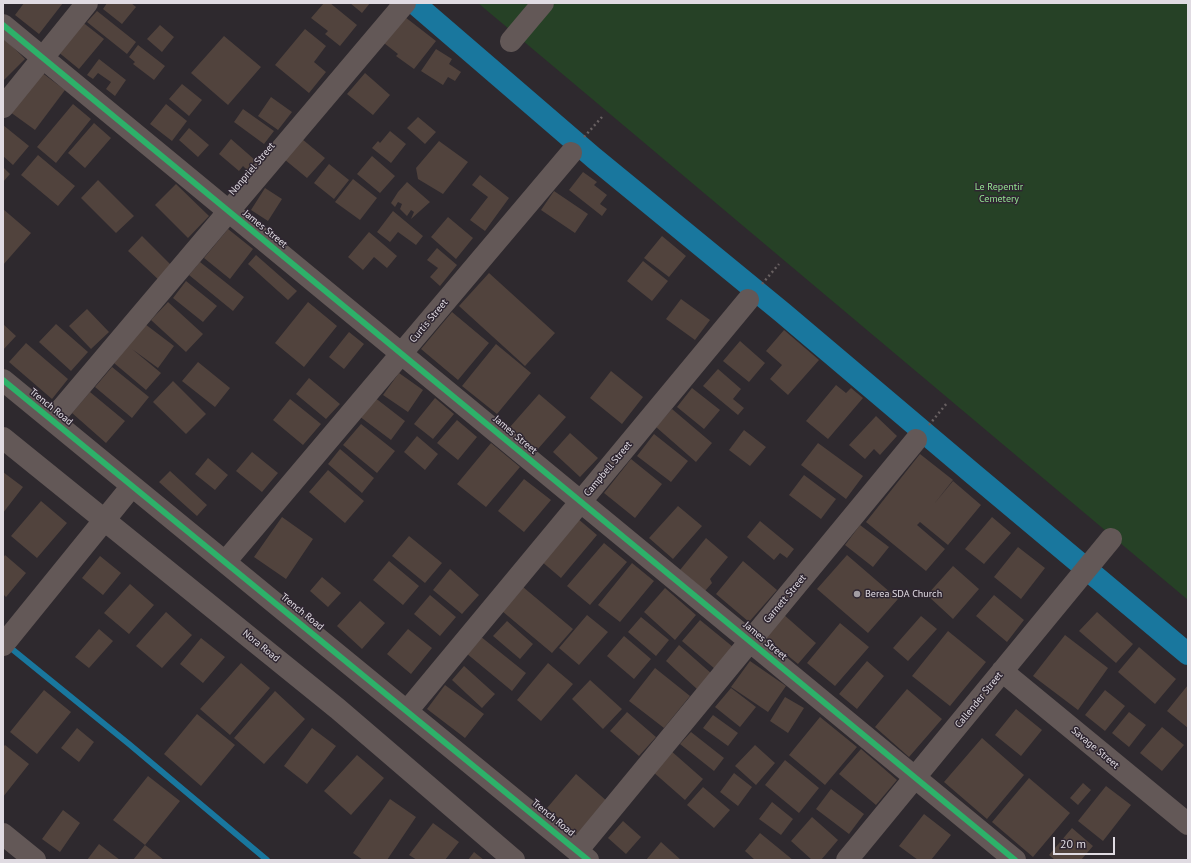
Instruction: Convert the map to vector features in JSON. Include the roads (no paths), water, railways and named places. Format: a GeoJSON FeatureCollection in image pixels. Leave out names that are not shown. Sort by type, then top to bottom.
{"type":"FeatureCollection","features":[{"type":"Feature","properties":{"kind":"street"},"geometry":{"type":"LineString","coordinates":[[3,107],[87,3]]}},
{"type":"Feature","properties":{"kind":"street","name":"Nonpriel Street"},"geometry":{"type":"LineString","coordinates":[[52,420],[406,3]]}},
{"type":"Feature","properties":{"kind":"street"},"geometry":{"type":"LineString","coordinates":[[511,41],[542,3]]}},
{"type":"Feature","properties":{"kind":"street","name":"James Street"},"geometry":{"type":"LineString","coordinates":[[3,25],[1015,860]]}},
{"type":"Feature","properties":{"kind":"street","name":"Curtis Street"},"geometry":{"type":"LineString","coordinates":[[225,562],[571,152]]}},
{"type":"Feature","properties":{"kind":"street","name":"Campbell Street"},"geometry":{"type":"LineString","coordinates":[[406,711],[748,300]]}},
{"type":"Feature","properties":{"kind":"street","name":"Trench Road"},"geometry":{"type":"LineString","coordinates":[[3,380],[583,855]]}},
{"type":"Feature","properties":{"kind":"street","name":"Nora Road"},"geometry":{"type":"LineString","coordinates":[[3,438],[338,708],[514,860]]}},
{"type":"Feature","properties":{"kind":"street","name":"Garnett Street"},"geometry":{"type":"LineString","coordinates":[[583,855],[750,642],[916,440]]}},
{"type":"Feature","properties":{"kind":"street"},"geometry":{"type":"LineString","coordinates":[[3,645],[132,486]]}},
{"type":"Feature","properties":{"kind":"street","name":"Callender Street"},"geometry":{"type":"LineString","coordinates":[[846,860],[1107,544]]}},
{"type":"Feature","properties":{"kind":"street","name":"Savage Street"},"geometry":{"type":"LineString","coordinates":[[1002,671],[1188,824]]}},
{"type":"Feature","properties":{"kind":"street"},"geometry":{"type":"LineString","coordinates":[[3,834],[35,860]]}},
{"type":"Feature","properties":{"kind":"waterway"},"geometry":{"type":"LineString","coordinates":[[414,3],[594,158],[783,313],[1188,654]]}},
{"type":"Feature","properties":{"kind":"waterway"},"geometry":{"type":"LineString","coordinates":[[7,645],[129,744],[267,860]]}},
{"type":"Feature","properties":{"kind":"place","name":"Berea SDA Church"},"geometry":{"type":"Point","coordinates":[857,594]}},
{"type":"Feature","properties":{"kind":"park label","name":"Le Repentir Cemetery"},"geometry":{"type":"Point","coordinates":[999,192]}}]}
